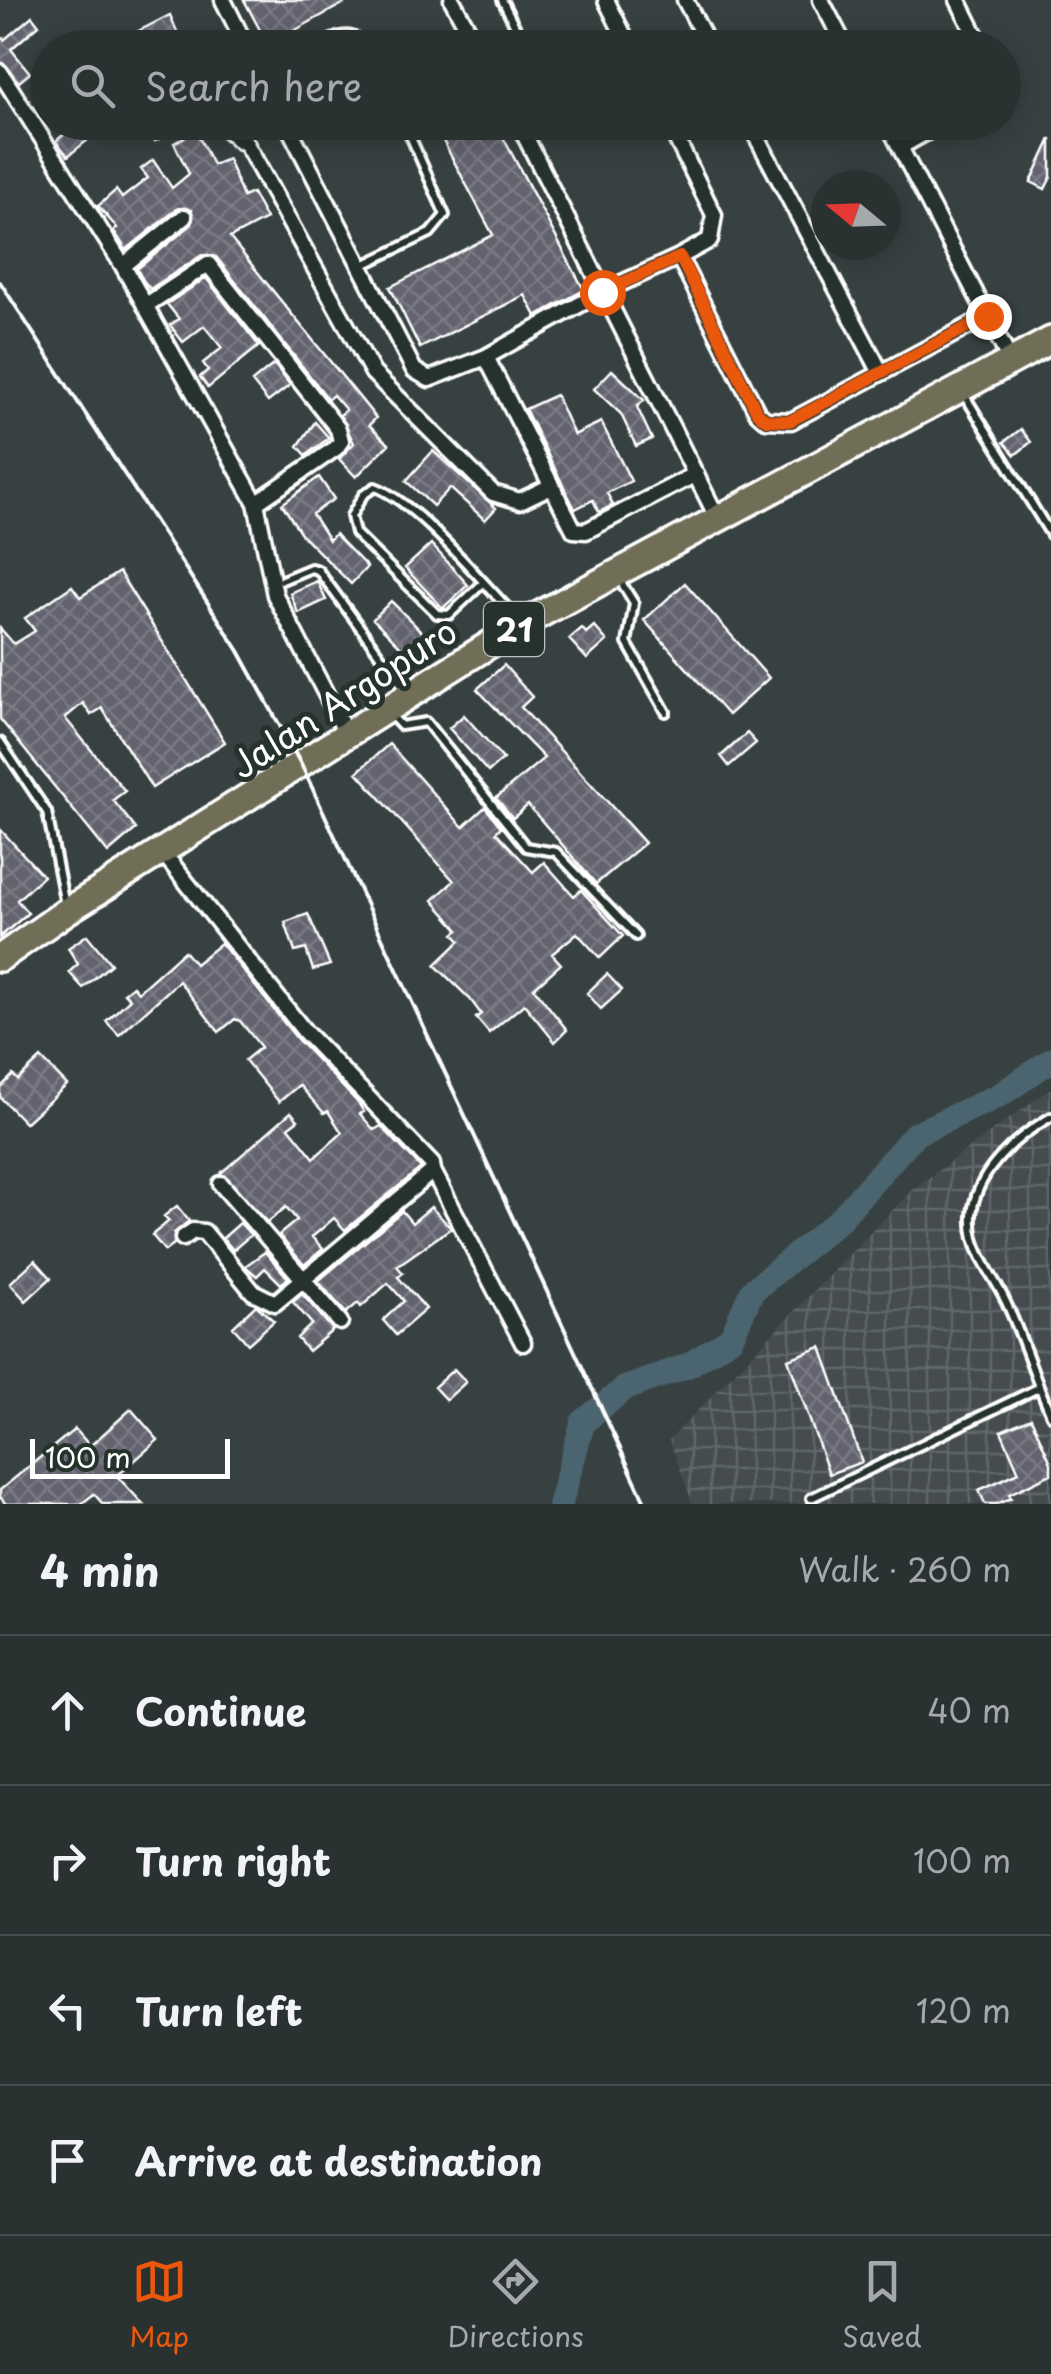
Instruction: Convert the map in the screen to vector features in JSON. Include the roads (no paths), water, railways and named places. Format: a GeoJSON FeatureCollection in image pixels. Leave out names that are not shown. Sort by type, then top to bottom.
{"type":"FeatureCollection","features":[{"type":"Feature","properties":{"kind":"highway","name":"Jalan Argopuro"},"geometry":{"type":"LineString","coordinates":[[0,958],[66,912],[164,854],[522,624],[1051,340]]}},
{"type":"Feature","properties":{"kind":"street"},"geometry":{"type":"LineString","coordinates":[[223,0],[238,30]]}},
{"type":"Feature","properties":{"kind":"street"},"geometry":{"type":"LineString","coordinates":[[452,0],[468,30]]}},
{"type":"Feature","properties":{"kind":"street"},"geometry":{"type":"LineString","coordinates":[[606,0],[622,30]]}},
{"type":"Feature","properties":{"kind":"street"},"geometry":{"type":"LineString","coordinates":[[685,0],[701,30]]}},
{"type":"Feature","properties":{"kind":"street"},"geometry":{"type":"LineString","coordinates":[[820,0],[836,30]]}},
{"type":"Feature","properties":{"kind":"street"},"geometry":{"type":"LineString","coordinates":[[958,0],[973,30]]}},
{"type":"Feature","properties":{"kind":"street"},"geometry":{"type":"LineString","coordinates":[[0,72],[30,119]]}},
{"type":"Feature","properties":{"kind":"street"},"geometry":{"type":"LineString","coordinates":[[43,140],[123,266],[256,503],[276,595],[347,735]]}},
{"type":"Feature","properties":{"kind":"street"},"geometry":{"type":"LineString","coordinates":[[239,140],[244,145]]}},
{"type":"Feature","properties":{"kind":"street"},"geometry":{"type":"LineString","coordinates":[[242,140],[373,374],[494,493],[520,501],[549,487]]}},
{"type":"Feature","properties":{"kind":"street"},"geometry":{"type":"LineString","coordinates":[[296,140],[421,376],[436,378],[486,357],[602,292],[710,240],[714,215],[677,140]]}},
{"type":"Feature","properties":{"kind":"street"},"geometry":{"type":"LineString","coordinates":[[527,140],[718,519]]}},
{"type":"Feature","properties":{"kind":"street"},"geometry":{"type":"LineString","coordinates":[[758,140],[881,373]]}},
{"type":"Feature","properties":{"kind":"street"},"geometry":{"type":"LineString","coordinates":[[896,140],[1011,362]]}},
{"type":"Feature","properties":{"kind":"street"},"geometry":{"type":"LineString","coordinates":[[900,147],[912,140]]}},
{"type":"Feature","properties":{"kind":"street"},"geometry":{"type":"LineString","coordinates":[[123,266],[184,218]]}},
{"type":"Feature","properties":{"kind":"street"},"geometry":{"type":"LineString","coordinates":[[680,257],[757,412],[766,420],[790,421],[988,316]]}},
{"type":"Feature","properties":{"kind":"street"},"geometry":{"type":"LineString","coordinates":[[146,306],[202,264],[213,268],[338,429],[341,440],[336,448],[256,503]]}},
{"type":"Feature","properties":{"kind":"street"},"geometry":{"type":"LineString","coordinates":[[486,357],[549,487],[570,525],[580,532],[696,474]]}},
{"type":"Feature","properties":{"kind":"street"},"geometry":{"type":"LineString","coordinates":[[164,854],[305,1032],[432,1164],[523,1342]]}},
{"type":"Feature","properties":{"kind":"street"},"geometry":{"type":"LineString","coordinates":[[183,1238],[193,1231],[212,1238],[254,1292],[270,1304],[433,1171]]}},
{"type":"Feature","properties":{"kind":"street"},"geometry":{"type":"LineString","coordinates":[[220,1184],[340,1322]]}},
{"type":"Feature","properties":{"kind":"lane"},"geometry":{"type":"LineString","coordinates":[[502,0],[517,30]]}},
{"type":"Feature","properties":{"kind":"lane"},"geometry":{"type":"LineString","coordinates":[[364,265],[430,232],[445,215],[412,140]]}},
{"type":"Feature","properties":{"kind":"lane"},"geometry":{"type":"LineString","coordinates":[[961,390],[1051,536]]}},
{"type":"Feature","properties":{"kind":"lane"},"geometry":{"type":"LineString","coordinates":[[483,583],[449,615],[437,614],[355,534],[351,516],[363,495],[376,487],[388,492],[483,583],[522,624]]}},
{"type":"Feature","properties":{"kind":"lane"},"geometry":{"type":"LineString","coordinates":[[282,580],[312,568],[318,570],[409,694]]}},
{"type":"Feature","properties":{"kind":"lane"},"geometry":{"type":"LineString","coordinates":[[616,574],[634,603],[626,633],[630,652],[666,712]]}},
{"type":"Feature","properties":{"kind":"lane"},"geometry":{"type":"LineString","coordinates":[[386,708],[401,726],[426,722],[526,847],[556,852],[636,936]]}},
{"type":"Feature","properties":{"kind":"lane"},"geometry":{"type":"LineString","coordinates":[[0,742],[48,812],[66,912]]}},
{"type":"Feature","properties":{"kind":"lane"},"geometry":{"type":"LineString","coordinates":[[1051,1117],[1019,1135],[984,1177],[972,1210],[978,1250],[1005,1300],[1051,1415]]}},
{"type":"Feature","properties":{"kind":"lane"},"geometry":{"type":"LineString","coordinates":[[811,1498],[1038,1388]]}},
{"type":"Feature","properties":{"kind":"waterway"},"geometry":{"type":"LineString","coordinates":[[560,1504],[583,1422],[624,1389],[689,1365],[731,1338],[752,1291],[839,1220],[915,1134],[1000,1095],[1051,1060]]}},
{"type":"Feature","properties":{"kind":"railway"},"geometry":{"type":"LineString","coordinates":[[0,282],[239,651],[302,766],[646,1504]]}}]}
